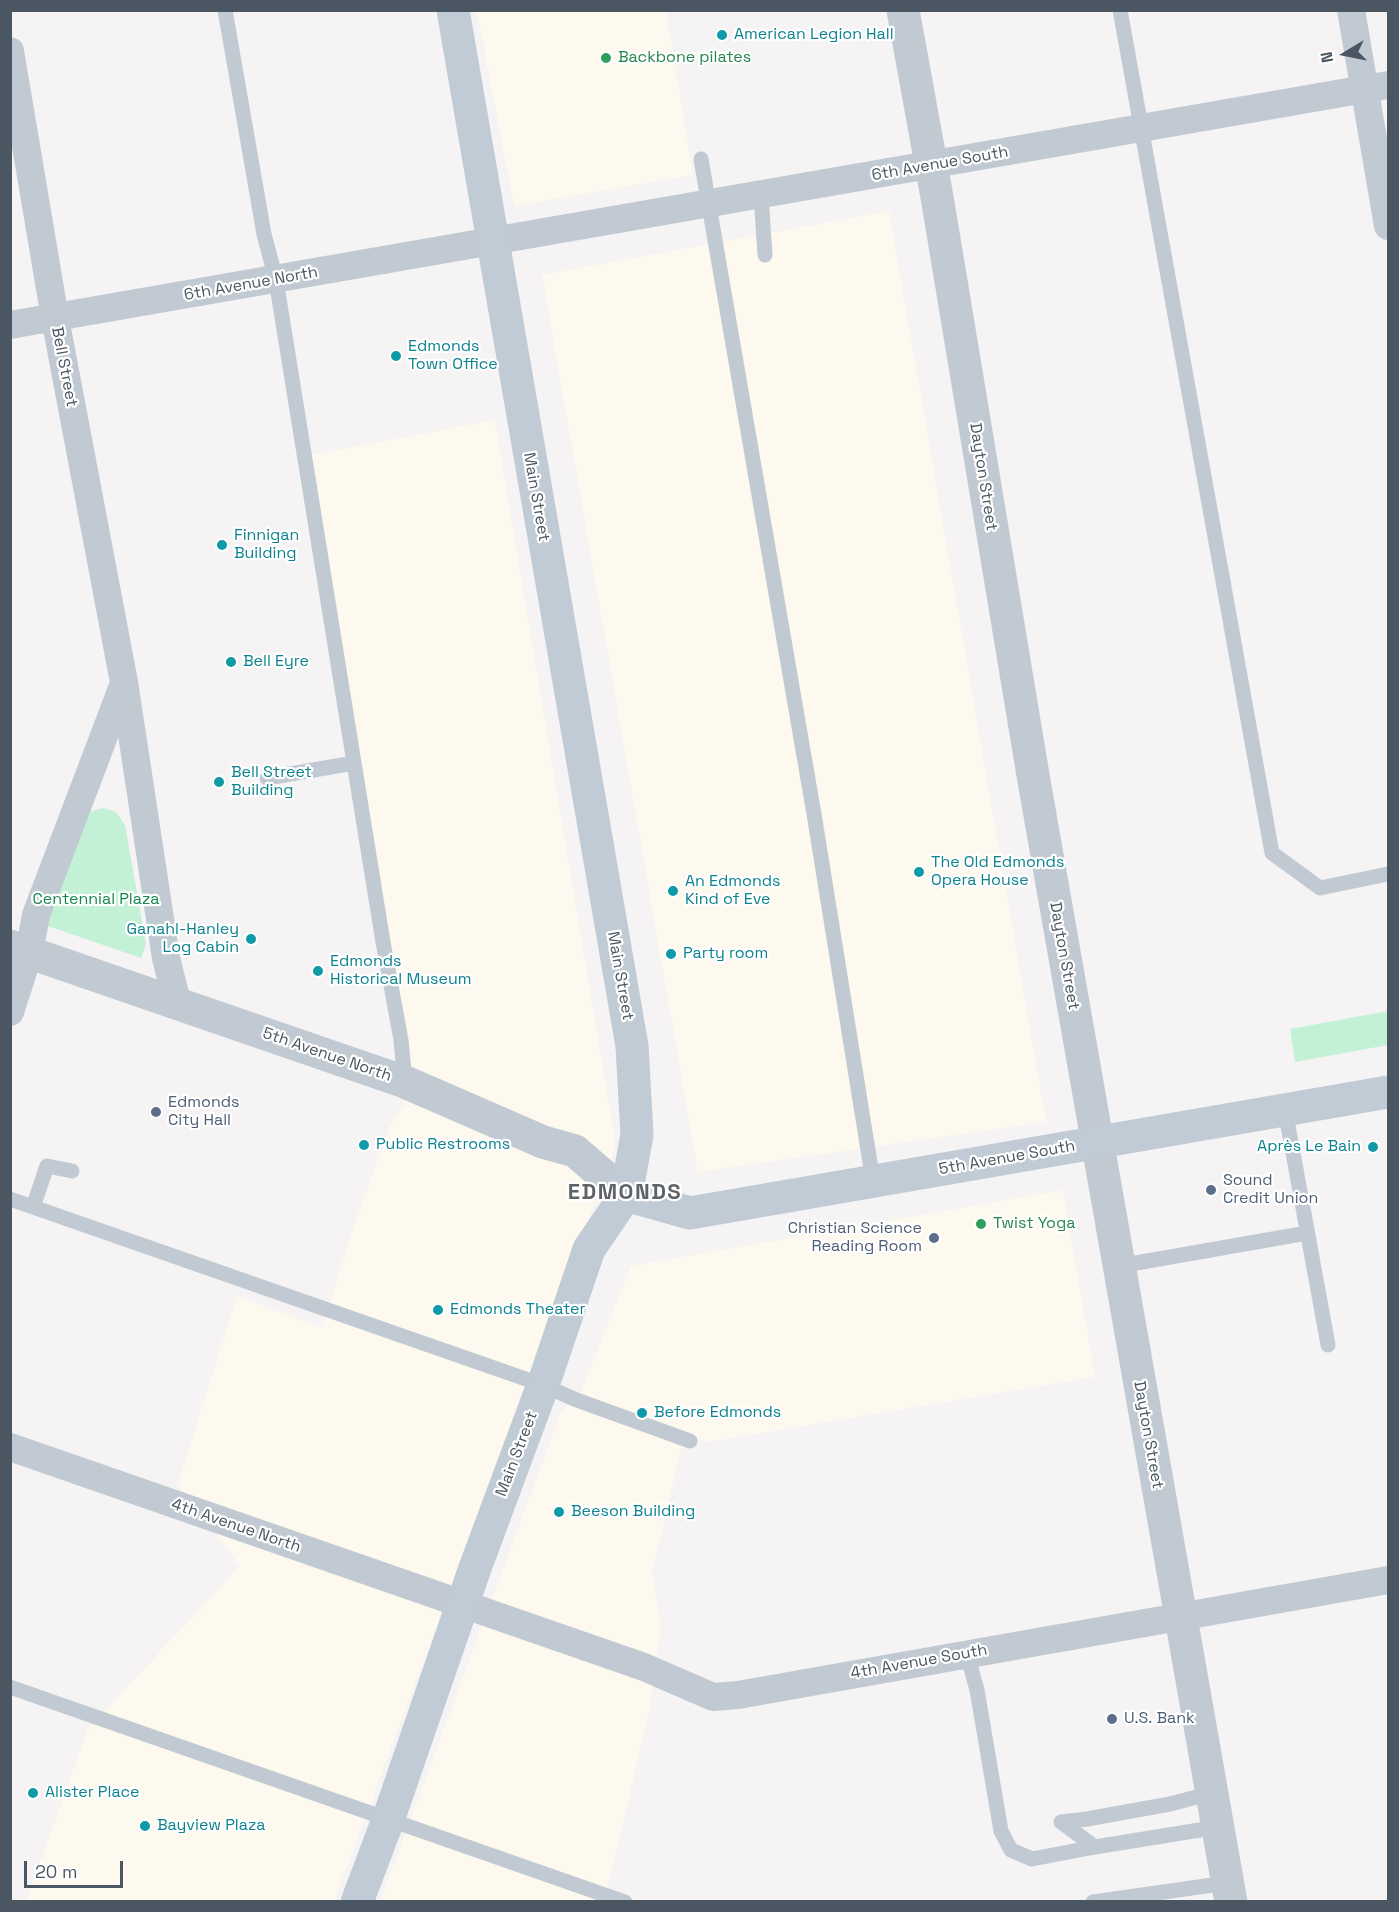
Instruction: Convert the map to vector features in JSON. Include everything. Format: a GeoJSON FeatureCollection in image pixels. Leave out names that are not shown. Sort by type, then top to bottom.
{"type":"FeatureCollection","features":[{"type":"Feature","properties":{"kind":"main road","name":"Main Street"},"geometry":{"type":"LineString","coordinates":[[357,1902],[543,1385],[589,1249],[626,1195],[637,1135],[632,1046],[453,10]]}},
{"type":"Feature","properties":{"kind":"main road","name":"5th Avenue South"},"geometry":{"type":"LineString","coordinates":[[626,1195],[690,1213],[1389,1092]]}},
{"type":"Feature","properties":{"kind":"street","name":"Dayton Street"},"geometry":{"type":"LineString","coordinates":[[903,10],[1036,792],[1229,1892]]}},
{"type":"Feature","properties":{"kind":"street"},"geometry":{"type":"LineString","coordinates":[[1351,10],[1377,87],[1389,226]]}},
{"type":"Feature","properties":{"kind":"street","name":"Bell Street"},"geometry":{"type":"LineString","coordinates":[[10,51],[55,318],[124,682],[166,958],[177,1002]]}},
{"type":"Feature","properties":{"kind":"street","name":"6th Avenue South"},"geometry":{"type":"LineString","coordinates":[[492,242],[1377,87]]}},
{"type":"Feature","properties":{"kind":"street","name":"6th Avenue North"},"geometry":{"type":"LineString","coordinates":[[10,326],[492,242]]}},
{"type":"Feature","properties":{"kind":"street"},"geometry":{"type":"LineString","coordinates":[[10,1012],[20,949],[36,915],[124,682]]}},
{"type":"Feature","properties":{"kind":"street","name":"5th Avenue North"},"geometry":{"type":"LineString","coordinates":[[20,949],[405,1082],[543,1142],[575,1151],[626,1195]]}},
{"type":"Feature","properties":{"kind":"street","name":"4th Avenue North"},"geometry":{"type":"LineString","coordinates":[[10,1447],[463,1604]]}},
{"type":"Feature","properties":{"kind":"street","name":"4th Avenue South"},"geometry":{"type":"LineString","coordinates":[[463,1604],[644,1667],[713,1697],[738,1695],[1389,1580]]}},
{"type":"Feature","properties":{"kind":"lane"},"geometry":{"type":"LineString","coordinates":[[225,10],[264,234],[276,280],[382,942],[401,1040],[405,1082]]}},
{"type":"Feature","properties":{"kind":"lane"},"geometry":{"type":"LineString","coordinates":[[1120,10],[1272,853],[1320,888],[1389,874]]}},
{"type":"Feature","properties":{"kind":"lane"},"geometry":{"type":"LineString","coordinates":[[702,159],[814,814],[873,1181]]}},
{"type":"Feature","properties":{"kind":"lane"},"geometry":{"type":"LineString","coordinates":[[761,195],[765,255]]}},
{"type":"Feature","properties":{"kind":"lane"},"geometry":{"type":"LineString","coordinates":[[267,778],[354,764]]}},
{"type":"Feature","properties":{"kind":"lane"},"geometry":{"type":"LineString","coordinates":[[1285,1109],[1328,1345]]}},
{"type":"Feature","properties":{"kind":"lane"},"geometry":{"type":"LineString","coordinates":[[33,1207],[47,1166],[72,1171]]}},
{"type":"Feature","properties":{"kind":"lane"},"geometry":{"type":"LineString","coordinates":[[10,1199],[543,1385],[574,1399],[690,1441]]}},
{"type":"Feature","properties":{"kind":"lane"},"geometry":{"type":"LineString","coordinates":[[1119,1266],[1307,1233]]}},
{"type":"Feature","properties":{"kind":"lane"},"geometry":{"type":"LineString","coordinates":[[967,1654],[977,1690],[1001,1831],[1011,1850],[1032,1859],[1218,1827]]}},
{"type":"Feature","properties":{"kind":"lane"},"geometry":{"type":"LineString","coordinates":[[10,1687],[625,1902]]}},
{"type":"Feature","properties":{"kind":"lane"},"geometry":{"type":"LineString","coordinates":[[1095,1847],[1061,1822],[1170,1804],[1212,1793]]}},
{"type":"Feature","properties":{"kind":"lane"},"geometry":{"type":"LineString","coordinates":[[1093,1902],[1229,1892]]}},
{"type":"Feature","properties":{"kind":"shaded area"},"geometry":{"type":"Polygon","coordinates":[[[477,11],[666,11],[693,175],[514,206],[477,11]]]}},
{"type":"Feature","properties":{"kind":"shaded area"},"geometry":{"type":"Polygon","coordinates":[[[889,211],[1046,1122],[698,1172],[542,275],[889,211]]]}},
{"type":"Feature","properties":{"kind":"shaded area"},"geometry":{"type":"Polygon","coordinates":[[[495,420],[616,1145],[334,1901],[26,1902],[88,1729],[240,1566],[178,1484],[237,1296],[322,1328],[351,1235],[390,1125],[405,1105],[296,458],[495,420]]]}},
{"type":"Feature","properties":{"kind":"shaded area"},"geometry":{"type":"Polygon","coordinates":[[[1063,1190],[1095,1377],[708,1442],[580,1394],[631,1266],[1063,1190]]]}},
{"type":"Feature","properties":{"kind":"shaded area"},"geometry":{"type":"Polygon","coordinates":[[[568,1404],[682,1446],[652,1571],[661,1626],[649,1713],[607,1889],[643,1901],[380,1902],[560,1415],[568,1404]]]}},
{"type":"Feature","properties":{"kind":"green space","name":"Centennial Plaza"},"geometry":{"type":"Polygon","coordinates":[[[103,808],[116,812],[125,825],[146,944],[141,958],[48,926],[48,918],[89,812],[103,808]]]}},
{"type":"Feature","properties":{"kind":"green space"},"geometry":{"type":"Polygon","coordinates":[[[1388,1011],[1388,1045],[1295,1062],[1290,1029],[1388,1011]]]}},
{"type":"Feature","properties":{"kind":"place","name":"American Legion Hall"},"geometry":{"type":"Point","coordinates":[722,35]}},
{"type":"Feature","properties":{"kind":"place","name":"Backbone pilates"},"geometry":{"type":"Point","coordinates":[606,58]}},
{"type":"Feature","properties":{"kind":"place","name":"Edmonds Town Office"},"geometry":{"type":"Point","coordinates":[396,356]}},
{"type":"Feature","properties":{"kind":"place","name":"Finnigan Building"},"geometry":{"type":"Point","coordinates":[222,545]}},
{"type":"Feature","properties":{"kind":"place","name":"Bell Eyre"},"geometry":{"type":"Point","coordinates":[231,662]}},
{"type":"Feature","properties":{"kind":"place","name":"Bell Street Building"},"geometry":{"type":"Point","coordinates":[219,782]}},
{"type":"Feature","properties":{"kind":"place","name":"The Old Edmonds Opera House"},"geometry":{"type":"Point","coordinates":[919,872]}},
{"type":"Feature","properties":{"kind":"place","name":"An Edmonds Kind of Eve"},"geometry":{"type":"Point","coordinates":[673,891]}},
{"type":"Feature","properties":{"kind":"place","name":"Ganahl-Hanley Log Cabin"},"geometry":{"type":"Point","coordinates":[251,939]}},
{"type":"Feature","properties":{"kind":"place","name":"Party room"},"geometry":{"type":"Point","coordinates":[671,954]}},
{"type":"Feature","properties":{"kind":"place","name":"Edmonds Historical Museum"},"geometry":{"type":"Point","coordinates":[318,971]}},
{"type":"Feature","properties":{"kind":"place","name":"Edmonds City Hall"},"geometry":{"type":"Point","coordinates":[156,1112]}},
{"type":"Feature","properties":{"kind":"place","name":"Public Restrooms"},"geometry":{"type":"Point","coordinates":[364,1145]}},
{"type":"Feature","properties":{"kind":"place","name":"Après Le Bain"},"geometry":{"type":"Point","coordinates":[1373,1147]}},
{"type":"Feature","properties":{"kind":"place","name":"Sound Credit Union"},"geometry":{"type":"Point","coordinates":[1211,1190]}},
{"type":"Feature","properties":{"kind":"place","name":"Twist Yoga"},"geometry":{"type":"Point","coordinates":[981,1224]}},
{"type":"Feature","properties":{"kind":"place","name":"Christian Science Reading Room"},"geometry":{"type":"Point","coordinates":[934,1238]}},
{"type":"Feature","properties":{"kind":"place","name":"Edmonds Theater"},"geometry":{"type":"Point","coordinates":[438,1310]}},
{"type":"Feature","properties":{"kind":"place","name":"Before Edmonds"},"geometry":{"type":"Point","coordinates":[642,1413]}},
{"type":"Feature","properties":{"kind":"place","name":"Beeson Building"},"geometry":{"type":"Point","coordinates":[559,1512]}},
{"type":"Feature","properties":{"kind":"place","name":"U.S. Bank"},"geometry":{"type":"Point","coordinates":[1112,1719]}},
{"type":"Feature","properties":{"kind":"place","name":"Alister Place"},"geometry":{"type":"Point","coordinates":[33,1793]}},
{"type":"Feature","properties":{"kind":"place","name":"Bayview Plaza"},"geometry":{"type":"Point","coordinates":[145,1826]}},
{"type":"Feature","properties":{"kind":"district","name":"EDMONDS"},"geometry":{"type":"Point","coordinates":[625,1193]}}]}
